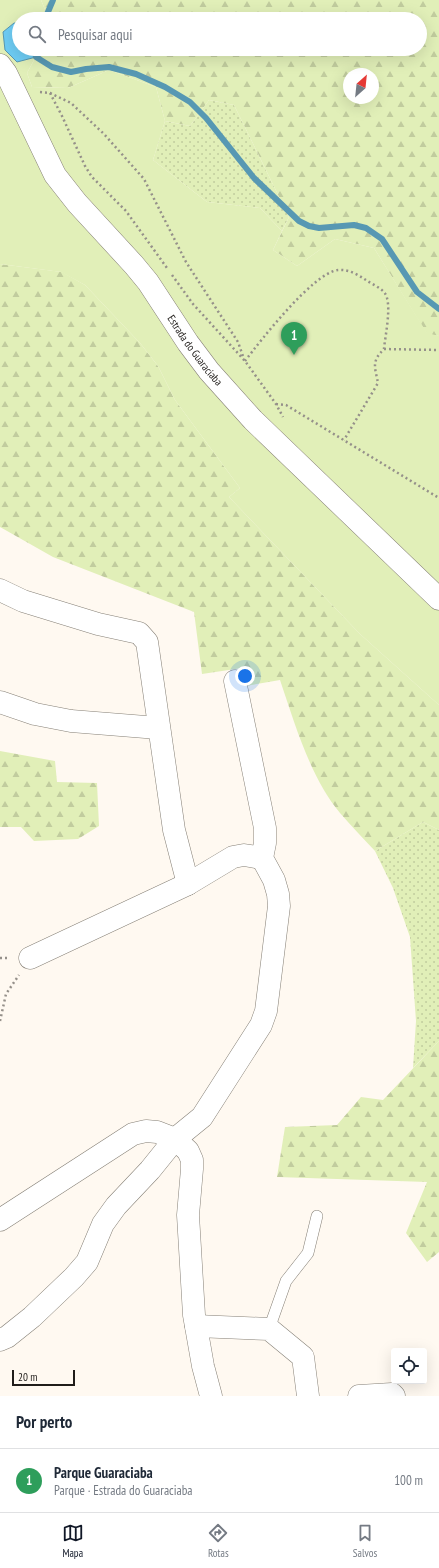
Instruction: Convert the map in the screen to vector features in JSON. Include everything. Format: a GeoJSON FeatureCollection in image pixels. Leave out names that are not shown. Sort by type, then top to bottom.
{"type":"FeatureCollection","features":[{"type":"Feature","properties":{"kind":"street","name":"Estrada do Guaraciaba"},"geometry":{"type":"LineString","coordinates":[[0,64],[55,175],[77,203],[148,282],[188,344],[209,371],[253,420],[439,599]]}},
{"type":"Feature","properties":{"kind":"street"},"geometry":{"type":"LineString","coordinates":[[0,590],[30,603],[98,624],[139,633],[147,642],[158,728],[174,830],[188,884]]}},
{"type":"Feature","properties":{"kind":"street"},"geometry":{"type":"LineString","coordinates":[[0,1340],[7,1337],[32,1317],[87,1262],[103,1224],[116,1206],[150,1170],[175,1139],[202,1116],[261,1025],[266,1011],[279,906],[278,894],[274,880],[262,858],[265,843],[265,828],[235,681]]}},
{"type":"Feature","properties":{"kind":"street"},"geometry":{"type":"LineString","coordinates":[[0,702],[35,714],[71,721],[158,728]]}},
{"type":"Feature","properties":{"kind":"street"},"geometry":{"type":"LineString","coordinates":[[30,958],[188,884],[232,857],[244,855],[262,858]]}},
{"type":"Feature","properties":{"kind":"street"},"geometry":{"type":"LineString","coordinates":[[0,1220],[133,1134],[146,1131],[157,1132],[175,1139],[188,1151],[192,1160],[188,1215],[193,1299],[203,1366],[211,1396]]}},
{"type":"Feature","properties":{"kind":"street"},"geometry":{"type":"LineString","coordinates":[[196,1326],[269,1329],[303,1357],[308,1396]]}},
{"type":"Feature","properties":{"kind":"street"},"geometry":{"type":"LineString","coordinates":[[359,1396],[392,1394],[394,1396]]}},
{"type":"Feature","properties":{"kind":"lane"},"geometry":{"type":"LineString","coordinates":[[269,1329],[286,1281],[308,1252],[317,1216]]}},
{"type":"Feature","properties":{"kind":"path"},"geometry":{"type":"LineString","coordinates":[[13,89],[50,93],[71,104],[104,134],[144,179],[186,262],[238,342],[245,361]]}},
{"type":"Feature","properties":{"kind":"path"},"geometry":{"type":"LineString","coordinates":[[50,93],[62,116],[78,154],[92,177],[126,211],[186,295],[245,361],[276,404],[286,422]]}},
{"type":"Feature","properties":{"kind":"path"},"geometry":{"type":"LineString","coordinates":[[245,361],[273,325],[302,296],[330,273],[338,270],[356,273],[384,292],[388,305],[384,349],[377,356],[374,362],[378,384],[344,440]]}},
{"type":"Feature","properties":{"kind":"path"},"geometry":{"type":"LineString","coordinates":[[384,349],[439,350]]}},
{"type":"Feature","properties":{"kind":"path"},"geometry":{"type":"LineString","coordinates":[[276,404],[286,405],[439,498]]}},
{"type":"Feature","properties":{"kind":"path"},"geometry":{"type":"LineString","coordinates":[[0,1021],[6,994],[30,958]]}},
{"type":"Feature","properties":{"kind":"green space"},"geometry":{"type":"Polygon","coordinates":[[[0,0],[41,0],[46,12],[12,12],[12,56],[36,56],[27,73],[32,87],[68,88],[109,70],[156,87],[165,121],[153,160],[207,202],[260,208],[282,231],[273,250],[297,266],[335,239],[374,248],[427,333],[439,336],[439,705],[360,634],[229,497],[240,488],[175,400],[158,366],[140,343],[85,285],[61,272],[0,264],[0,0]]]}},
{"type":"Feature","properties":{"kind":"green space"},"geometry":{"type":"Polygon","coordinates":[[[41,0],[439,0],[439,336],[427,334],[374,248],[335,239],[297,266],[273,250],[289,217],[234,105],[209,100],[190,126],[165,121],[156,87],[109,70],[68,88],[32,87],[27,73],[36,56],[427,56],[427,12],[46,12],[41,0]]]}},
{"type":"Feature","properties":{"kind":"green space"},"geometry":{"type":"Polygon","coordinates":[[[209,100],[234,105],[289,217],[282,231],[260,208],[207,202],[153,160],[165,121],[190,126],[209,100]]]}},
{"type":"Feature","properties":{"kind":"green space"},"geometry":{"type":"Polygon","coordinates":[[[0,264],[62,272],[85,285],[140,343],[158,366],[175,400],[240,488],[229,497],[360,634],[439,705],[439,830],[423,822],[375,851],[340,813],[329,799],[320,783],[304,750],[280,680],[246,686],[242,668],[202,674],[194,612],[53,557],[0,527],[0,264]]]}},
{"type":"Feature","properties":{"kind":"green space"},"geometry":{"type":"Polygon","coordinates":[[[0,751],[55,761],[57,782],[97,783],[99,826],[78,839],[34,841],[21,827],[0,827],[0,751]]]}},
{"type":"Feature","properties":{"kind":"green space"},"geometry":{"type":"Polygon","coordinates":[[[423,822],[439,830],[439,1041],[413,1068],[416,1021],[410,937],[393,888],[375,851],[423,822]]]}},
{"type":"Feature","properties":{"kind":"green space"},"geometry":{"type":"Polygon","coordinates":[[[439,1041],[439,1252],[427,1262],[406,1233],[427,1182],[277,1177],[285,1127],[337,1125],[361,1097],[383,1100],[439,1041]]]}},
{"type":"Feature","properties":{"kind":"water"},"geometry":{"type":"Polygon","coordinates":[[[12,25],[12,56],[36,57],[17,62],[5,50],[3,32],[12,25]]]}},
{"type":"Feature","properties":{"kind":"waterway"},"geometry":{"type":"LineString","coordinates":[[48,12],[53,0]]}},
{"type":"Feature","properties":{"kind":"waterway"},"geometry":{"type":"LineString","coordinates":[[36,56],[52,67],[71,72],[109,67],[136,74],[165,87],[190,102],[206,118],[254,178],[299,221],[309,226],[319,228],[354,225],[366,228],[382,239],[417,292],[439,309]]}},
{"type":"Feature","properties":{"kind":"place","name":"Parque Guaraciaba"},"geometry":{"type":"Point","coordinates":[294,355]}}]}
